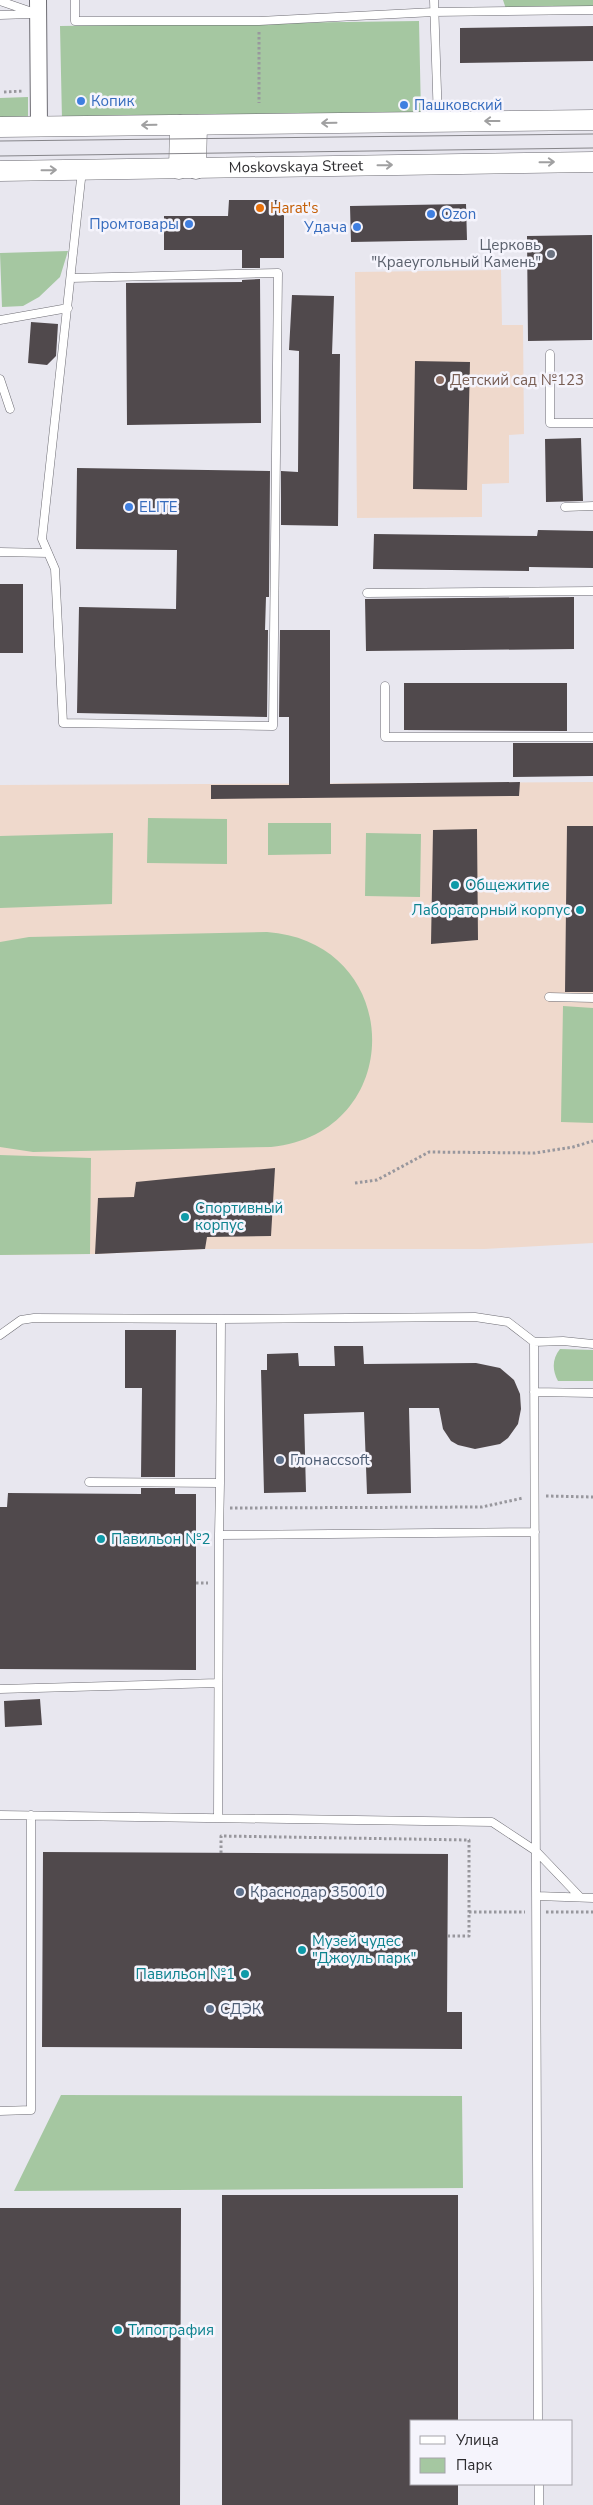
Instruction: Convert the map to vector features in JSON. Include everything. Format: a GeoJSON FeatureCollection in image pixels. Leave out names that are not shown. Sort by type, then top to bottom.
{"type":"FeatureCollection","features":[{"type":"Feature","properties":{"kind":"street"},"geometry":{"type":"LineString","coordinates":[[38,7],[39,126]]}},
{"type":"Feature","properties":{"kind":"street"},"geometry":{"type":"LineString","coordinates":[[0,127],[593,120]]}},
{"type":"Feature","properties":{"kind":"street"},"geometry":{"type":"LineString","coordinates":[[188,169],[189,125]]}},
{"type":"Feature","properties":{"kind":"street","name":"Moskovskaya Street"},"geometry":{"type":"LineString","coordinates":[[0,171],[593,162]]}},
{"type":"Feature","properties":{"kind":"lane"},"geometry":{"type":"LineString","coordinates":[[75,0],[75,21],[259,21],[434,12],[593,10]]}},
{"type":"Feature","properties":{"kind":"lane"},"geometry":{"type":"LineString","coordinates":[[434,0],[438,122]]}},
{"type":"Feature","properties":{"kind":"lane"},"geometry":{"type":"LineString","coordinates":[[0,1],[38,7]]}},
{"type":"Feature","properties":{"kind":"lane"},"geometry":{"type":"LineString","coordinates":[[0,14],[38,7]]}},
{"type":"Feature","properties":{"kind":"lane"},"geometry":{"type":"LineString","coordinates":[[71,278],[278,273],[273,726],[63,723],[55,568],[42,539],[82,170]]}},
{"type":"Feature","properties":{"kind":"lane"},"geometry":{"type":"LineString","coordinates":[[0,320],[68,308]]}},
{"type":"Feature","properties":{"kind":"lane"},"geometry":{"type":"LineString","coordinates":[[550,354],[550,423],[593,423]]}},
{"type":"Feature","properties":{"kind":"lane"},"geometry":{"type":"LineString","coordinates":[[0,379],[10,409]]}},
{"type":"Feature","properties":{"kind":"lane"},"geometry":{"type":"LineString","coordinates":[[565,507],[593,506]]}},
{"type":"Feature","properties":{"kind":"lane"},"geometry":{"type":"LineString","coordinates":[[0,552],[48,553]]}},
{"type":"Feature","properties":{"kind":"lane"},"geometry":{"type":"LineString","coordinates":[[368,593],[593,590]]}},
{"type":"Feature","properties":{"kind":"lane"},"geometry":{"type":"LineString","coordinates":[[385,686],[385,737],[593,737]]}},
{"type":"Feature","properties":{"kind":"lane"},"geometry":{"type":"LineString","coordinates":[[549,997],[593,998]]}},
{"type":"Feature","properties":{"kind":"lane"},"geometry":{"type":"LineString","coordinates":[[0,1335],[21,1320],[34,1318],[221,1320],[475,1316],[508,1322],[534,1342],[563,1341],[593,1344]]}},
{"type":"Feature","properties":{"kind":"lane"},"geometry":{"type":"LineString","coordinates":[[214,1817],[218,1683],[221,1320]]}},
{"type":"Feature","properties":{"kind":"lane"},"geometry":{"type":"LineString","coordinates":[[534,1342],[538,2420]]}},
{"type":"Feature","properties":{"kind":"lane"},"geometry":{"type":"LineString","coordinates":[[534,1392],[593,1393]]}},
{"type":"Feature","properties":{"kind":"lane"},"geometry":{"type":"LineString","coordinates":[[89,1482],[220,1483]]}},
{"type":"Feature","properties":{"kind":"lane"},"geometry":{"type":"LineString","coordinates":[[219,1535],[535,1532]]}},
{"type":"Feature","properties":{"kind":"lane"},"geometry":{"type":"LineString","coordinates":[[0,1689],[218,1683]]}},
{"type":"Feature","properties":{"kind":"lane"},"geometry":{"type":"LineString","coordinates":[[0,1815],[492,1822],[536,1851],[580,1897]]}},
{"type":"Feature","properties":{"kind":"lane"},"geometry":{"type":"LineString","coordinates":[[0,2110],[30,2110],[31,1815]]}},
{"type":"Feature","properties":{"kind":"lane"},"geometry":{"type":"LineString","coordinates":[[537,1896],[593,1898]]}},
{"type":"Feature","properties":{"kind":"lane"},"geometry":{"type":"LineString","coordinates":[[539,2485],[539,2505]]}},
{"type":"Feature","properties":{"kind":"path"},"geometry":{"type":"LineString","coordinates":[[259,21],[259,103]]}},
{"type":"Feature","properties":{"kind":"path"},"geometry":{"type":"LineString","coordinates":[[355,1183],[377,1180],[429,1152],[535,1153],[573,1147],[593,1140]]}},
{"type":"Feature","properties":{"kind":"path"},"geometry":{"type":"LineString","coordinates":[[219,1508],[482,1507],[535,1496],[593,1497]]}},
{"type":"Feature","properties":{"kind":"path"},"geometry":{"type":"LineString","coordinates":[[208,1574],[209,1592]]}},
{"type":"Feature","properties":{"kind":"path"},"geometry":{"type":"LineString","coordinates":[[196,1583],[208,1583]]}},
{"type":"Feature","properties":{"kind":"path"},"geometry":{"type":"LineString","coordinates":[[214,1817],[221,1836],[221,1853]]}},
{"type":"Feature","properties":{"kind":"path"},"geometry":{"type":"LineString","coordinates":[[221,1836],[469,1840],[469,1936],[448,1936]]}},
{"type":"Feature","properties":{"kind":"shaded area","name":"Детский сад №123"},"geometry":{"type":"Polygon","coordinates":[[[501,270],[502,325],[523,325],[524,434],[509,435],[509,483],[482,484],[482,517],[357,518],[355,272],[501,270]]]}},
{"type":"Feature","properties":{"kind":"shaded area"},"geometry":{"type":"Polygon","coordinates":[[[593,782],[593,1243],[485,1249],[205,1249],[95,1254],[0,1255],[0,785],[593,782]]]}},
{"type":"Feature","properties":{"kind":"green space"},"geometry":{"type":"Polygon","coordinates":[[[503,0],[593,0],[593,11],[507,12],[503,0]]]}},
{"type":"Feature","properties":{"kind":"green space"},"geometry":{"type":"Polygon","coordinates":[[[419,21],[421,115],[62,120],[60,26],[419,21]]]}},
{"type":"Feature","properties":{"kind":"green space"},"geometry":{"type":"Polygon","coordinates":[[[28,97],[28,121],[0,121],[0,98],[28,97]]]}},
{"type":"Feature","properties":{"kind":"green space"},"geometry":{"type":"Polygon","coordinates":[[[68,251],[60,277],[39,297],[23,306],[2,307],[0,253],[68,251]]]}},
{"type":"Feature","properties":{"kind":"green space"},"geometry":{"type":"Polygon","coordinates":[[[148,818],[227,819],[227,864],[147,863],[148,818]]]}},
{"type":"Feature","properties":{"kind":"green space"},"geometry":{"type":"Polygon","coordinates":[[[268,823],[331,823],[331,854],[268,855],[268,823]]]}},
{"type":"Feature","properties":{"kind":"green space"},"geometry":{"type":"Polygon","coordinates":[[[113,833],[112,904],[0,908],[0,836],[113,833]]]}},
{"type":"Feature","properties":{"kind":"green space"},"geometry":{"type":"Polygon","coordinates":[[[366,833],[421,834],[420,897],[365,896],[366,833]]]}},
{"type":"Feature","properties":{"kind":"green space"},"geometry":{"type":"Polygon","coordinates":[[[267,932],[312,944],[345,968],[365,1001],[372,1038],[366,1075],[348,1109],[316,1134],[271,1147],[33,1152],[0,1147],[0,942],[29,937],[267,932]]]}},
{"type":"Feature","properties":{"kind":"green space"},"geometry":{"type":"Polygon","coordinates":[[[563,1006],[593,1008],[593,1123],[561,1122],[563,1006]]]}},
{"type":"Feature","properties":{"kind":"green space"},"geometry":{"type":"Polygon","coordinates":[[[0,1155],[91,1158],[90,1254],[0,1255],[0,1155]]]}},
{"type":"Feature","properties":{"kind":"green space"},"geometry":{"type":"Polygon","coordinates":[[[560,1349],[593,1350],[593,1381],[558,1381],[554,1365],[555,1357],[560,1349]]]}},
{"type":"Feature","properties":{"kind":"green space"},"geometry":{"type":"Polygon","coordinates":[[[61,2095],[462,2096],[463,2188],[14,2191],[61,2095]]]}},
{"type":"Feature","properties":{"kind":"building"},"geometry":{"type":"Polygon","coordinates":[[[593,26],[593,61],[460,63],[460,28],[593,26]]]}},
{"type":"Feature","properties":{"kind":"building"},"geometry":{"type":"Polygon","coordinates":[[[229,200],[278,200],[278,215],[284,215],[284,258],[260,258],[260,268],[242,268],[242,250],[164,250],[164,216],[228,216],[229,200]]]}},
{"type":"Feature","properties":{"kind":"building"},"geometry":{"type":"Polygon","coordinates":[[[466,204],[467,240],[351,242],[350,206],[466,204]]]}},
{"type":"Feature","properties":{"kind":"building"},"geometry":{"type":"Polygon","coordinates":[[[592,235],[592,340],[528,341],[527,236],[592,235]]]}},
{"type":"Feature","properties":{"kind":"building"},"geometry":{"type":"Polygon","coordinates":[[[260,279],[261,423],[127,425],[126,283],[242,282],[242,280],[260,279]]]}},
{"type":"Feature","properties":{"kind":"building"},"geometry":{"type":"Polygon","coordinates":[[[292,295],[334,296],[332,354],[340,354],[338,526],[281,525],[281,471],[298,472],[299,351],[289,350],[292,295]]]}},
{"type":"Feature","properties":{"kind":"building"},"geometry":{"type":"Polygon","coordinates":[[[31,322],[58,324],[56,356],[47,365],[28,363],[31,322]]]}},
{"type":"Feature","properties":{"kind":"building"},"geometry":{"type":"Polygon","coordinates":[[[415,361],[470,362],[467,490],[413,489],[415,361]]]}},
{"type":"Feature","properties":{"kind":"building"},"geometry":{"type":"Polygon","coordinates":[[[581,438],[583,501],[546,502],[545,439],[581,438]]]}},
{"type":"Feature","properties":{"kind":"building"},"geometry":{"type":"Polygon","coordinates":[[[77,468],[270,471],[269,597],[266,597],[265,630],[268,630],[267,717],[77,713],[79,607],[176,609],[177,550],[76,549],[77,468]]]}},
{"type":"Feature","properties":{"kind":"building"},"geometry":{"type":"Polygon","coordinates":[[[538,530],[593,531],[593,568],[529,567],[529,571],[373,569],[374,534],[537,536],[538,530]]]}},
{"type":"Feature","properties":{"kind":"building"},"geometry":{"type":"Polygon","coordinates":[[[0,584],[23,584],[23,653],[0,653],[0,584]]]}},
{"type":"Feature","properties":{"kind":"building"},"geometry":{"type":"Polygon","coordinates":[[[574,597],[574,649],[366,651],[365,599],[574,597]]]}},
{"type":"Feature","properties":{"kind":"building"},"geometry":{"type":"Polygon","coordinates":[[[280,630],[330,630],[330,784],[520,782],[519,796],[211,799],[211,785],[289,785],[289,717],[279,717],[280,630]]]}},
{"type":"Feature","properties":{"kind":"building"},"geometry":{"type":"Polygon","coordinates":[[[404,683],[567,683],[567,731],[404,730],[404,683]]]}},
{"type":"Feature","properties":{"kind":"building"},"geometry":{"type":"Polygon","coordinates":[[[513,743],[593,743],[593,776],[513,777],[513,743]]]}},
{"type":"Feature","properties":{"kind":"building","name":"Лабораторный корпус"},"geometry":{"type":"Polygon","coordinates":[[[567,826],[593,826],[593,992],[565,992],[567,826]]]}},
{"type":"Feature","properties":{"kind":"building","name":"Общежитие"},"geometry":{"type":"Polygon","coordinates":[[[477,829],[478,940],[431,944],[433,830],[477,829]]]}},
{"type":"Feature","properties":{"kind":"building","name":"Спортивный корпус"},"geometry":{"type":"Polygon","coordinates":[[[275,1168],[271,1236],[207,1237],[205,1249],[95,1254],[98,1198],[134,1197],[136,1182],[275,1168]]]}},
{"type":"Feature","properties":{"kind":"building"},"geometry":{"type":"Polygon","coordinates":[[[125,1330],[176,1330],[175,1477],[141,1477],[142,1388],[125,1388],[125,1330]]]}},
{"type":"Feature","properties":{"kind":"building"},"geometry":{"type":"Polygon","coordinates":[[[334,1346],[363,1346],[364,1364],[476,1363],[500,1368],[514,1380],[520,1394],[521,1409],[518,1424],[508,1438],[500,1444],[475,1449],[458,1445],[451,1441],[443,1429],[439,1408],[409,1408],[411,1493],[367,1494],[364,1412],[304,1414],[306,1492],[264,1493],[261,1370],[267,1370],[267,1354],[298,1353],[299,1366],[335,1366],[334,1346]]]}},
{"type":"Feature","properties":{"kind":"building","name":"Павильон №2"},"geometry":{"type":"Polygon","coordinates":[[[141,1488],[175,1488],[175,1494],[196,1494],[196,1670],[0,1669],[0,1507],[7,1507],[8,1493],[141,1494],[141,1488]]]}},
{"type":"Feature","properties":{"kind":"building"},"geometry":{"type":"Polygon","coordinates":[[[40,1699],[42,1725],[5,1727],[4,1701],[40,1699]]]}},
{"type":"Feature","properties":{"kind":"building","name":"Павильон №1"},"geometry":{"type":"Polygon","coordinates":[[[43,1852],[448,1854],[447,2012],[462,2012],[462,2049],[42,2047],[43,1852]]]}},
{"type":"Feature","properties":{"kind":"building"},"geometry":{"type":"Polygon","coordinates":[[[222,2195],[458,2195],[458,2420],[410,2420],[410,2485],[458,2485],[458,2505],[222,2505],[222,2195]]]}},
{"type":"Feature","properties":{"kind":"building"},"geometry":{"type":"Polygon","coordinates":[[[0,2208],[181,2208],[180,2505],[0,2505],[0,2208]]]}},
{"type":"Feature","properties":{"kind":"tram line"},"geometry":{"type":"LineString","coordinates":[[0,141],[593,134]]}},
{"type":"Feature","properties":{"kind":"tram line"},"geometry":{"type":"LineString","coordinates":[[0,156],[593,148]]}},
{"type":"Feature","properties":{"kind":"place","name":"Копик"},"geometry":{"type":"Point","coordinates":[81,101]}},
{"type":"Feature","properties":{"kind":"place","name":"Пашковский"},"geometry":{"type":"Point","coordinates":[404,105]}},
{"type":"Feature","properties":{"kind":"place","name":"Harat's"},"geometry":{"type":"Point","coordinates":[260,208]}},
{"type":"Feature","properties":{"kind":"place","name":"Ozon"},"geometry":{"type":"Point","coordinates":[431,214]}},
{"type":"Feature","properties":{"kind":"place","name":"Промтовары"},"geometry":{"type":"Point","coordinates":[189,224]}},
{"type":"Feature","properties":{"kind":"place","name":"Удача"},"geometry":{"type":"Point","coordinates":[357,227]}},
{"type":"Feature","properties":{"kind":"place","name":"Церковь \"Краеугольный Камень\""},"geometry":{"type":"Point","coordinates":[551,254]}},
{"type":"Feature","properties":{"kind":"place","name":"Детский сад №123"},"geometry":{"type":"Point","coordinates":[440,380]}},
{"type":"Feature","properties":{"kind":"place","name":"ELITE"},"geometry":{"type":"Point","coordinates":[129,507]}},
{"type":"Feature","properties":{"kind":"place","name":"Общежитие"},"geometry":{"type":"Point","coordinates":[455,885]}},
{"type":"Feature","properties":{"kind":"place","name":"Лабораторный корпус"},"geometry":{"type":"Point","coordinates":[580,910]}},
{"type":"Feature","properties":{"kind":"place","name":"Спортивный корпус"},"geometry":{"type":"Point","coordinates":[185,1217]}},
{"type":"Feature","properties":{"kind":"place","name":"Глонассsoft"},"geometry":{"type":"Point","coordinates":[280,1460]}},
{"type":"Feature","properties":{"kind":"place","name":"Павильон №2"},"geometry":{"type":"Point","coordinates":[101,1539]}},
{"type":"Feature","properties":{"kind":"place","name":"Краснодар 350010"},"geometry":{"type":"Point","coordinates":[240,1892]}},
{"type":"Feature","properties":{"kind":"place","name":"Музей чудес \"Джоуль парк\""},"geometry":{"type":"Point","coordinates":[302,1950]}},
{"type":"Feature","properties":{"kind":"place","name":"Павильон №1"},"geometry":{"type":"Point","coordinates":[245,1974]}},
{"type":"Feature","properties":{"kind":"place","name":"СДЭК"},"geometry":{"type":"Point","coordinates":[210,2009]}},
{"type":"Feature","properties":{"kind":"place","name":"Типография"},"geometry":{"type":"Point","coordinates":[118,2330]}}]}
